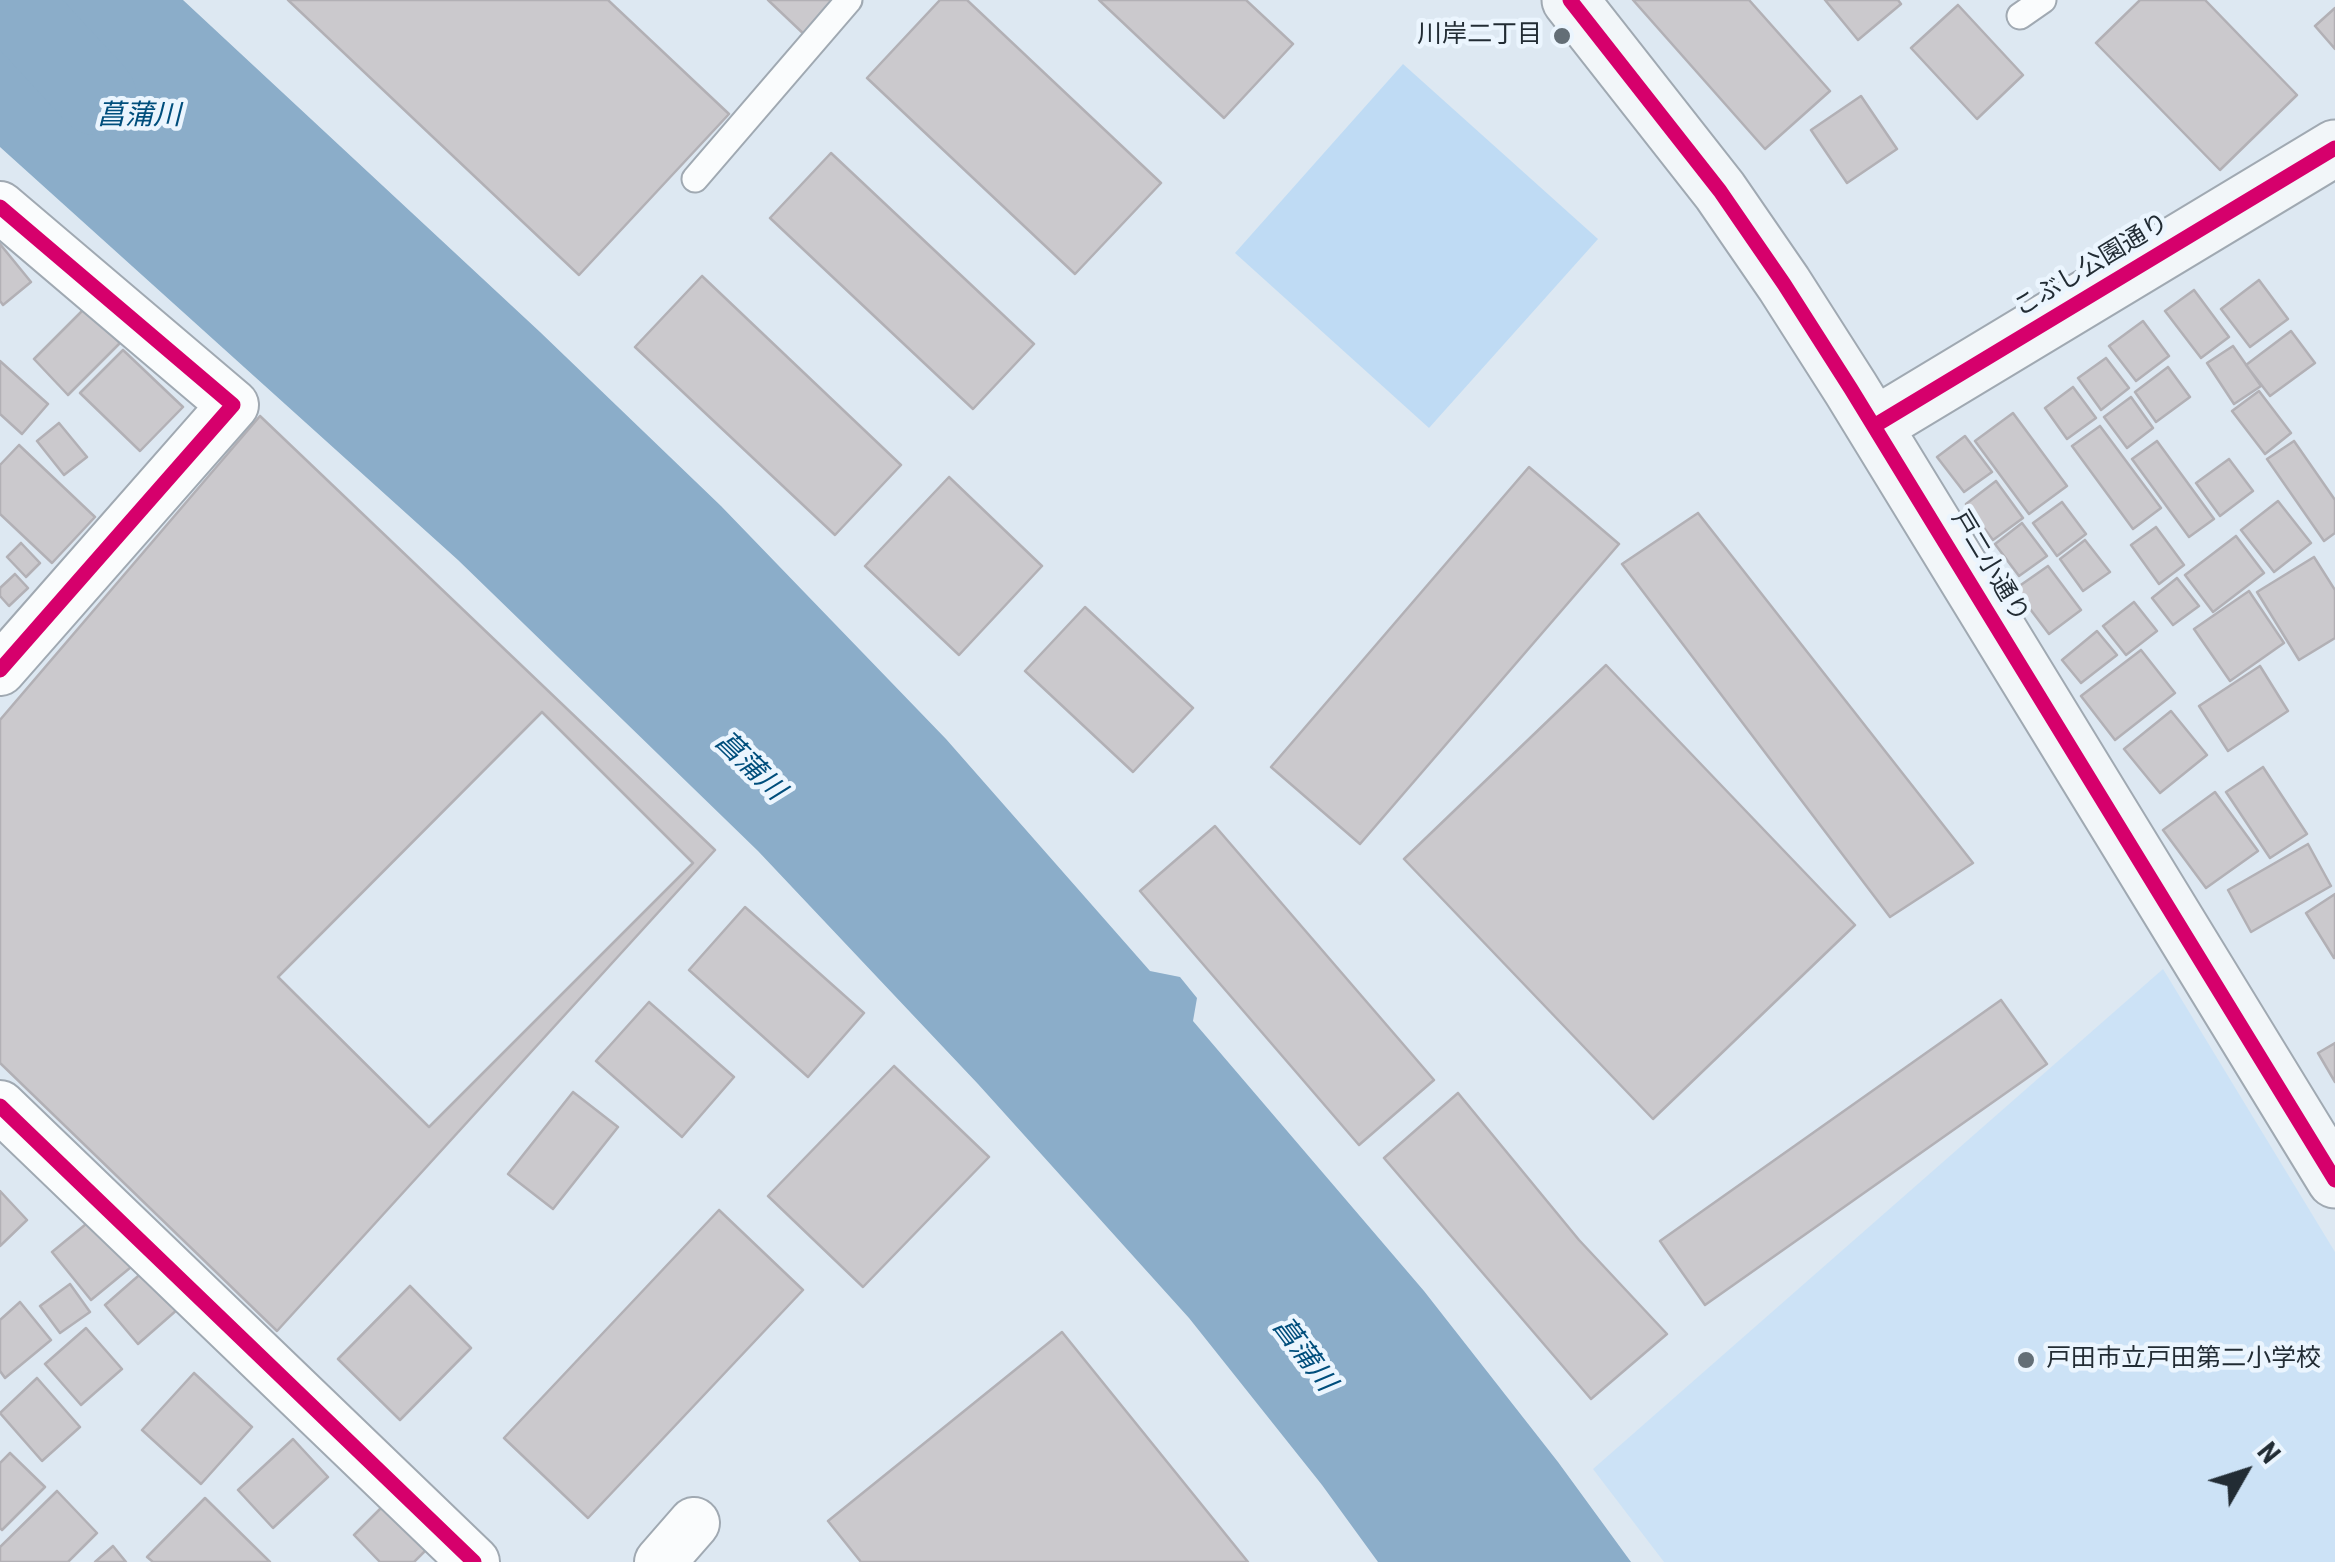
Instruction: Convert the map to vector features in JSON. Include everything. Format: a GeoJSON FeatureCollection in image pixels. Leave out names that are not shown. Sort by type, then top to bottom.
{"type":"FeatureCollection","features":[{"type":"Feature","properties":{"kind":"street","name":"戸二小通り"},"geometry":{"type":"LineString","coordinates":[[1570,0],[1720,190],[1784,284],[2335,1180]]}},
{"type":"Feature","properties":{"kind":"street","name":"こぶし公園通り"},"geometry":{"type":"LineString","coordinates":[[1874,426],[2335,148]]}},
{"type":"Feature","properties":{"kind":"street"},"geometry":{"type":"LineString","coordinates":[[0,207],[233,405],[0,670]]}},
{"type":"Feature","properties":{"kind":"street"},"geometry":{"type":"LineString","coordinates":[[0,1106],[474,1562]]}},
{"type":"Feature","properties":{"kind":"street"},"geometry":{"type":"LineString","coordinates":[[660,1562],[694,1523]]}},
{"type":"Feature","properties":{"kind":"lane"},"geometry":{"type":"LineString","coordinates":[[695,179],[849,0]]}},
{"type":"Feature","properties":{"kind":"lane"},"geometry":{"type":"LineString","coordinates":[[2020,16],[2043,0]]}},
{"type":"Feature","properties":{"kind":"shaded area"},"geometry":{"type":"Polygon","coordinates":[[[1403,64],[1598,239],[1429,428],[1235,253],[1403,64]]]}},
{"type":"Feature","properties":{"kind":"shaded area","name":"戸田市立戸田第二小学校"},"geometry":{"type":"Polygon","coordinates":[[[2163,969],[2335,1252],[2335,1562],[1664,1562],[1593,1469],[2163,969]]]}},
{"type":"Feature","properties":{"kind":"water","name":"菖蒲川"},"geometry":{"type":"Polygon","coordinates":[[[36,0],[183,0],[721,506],[946,739],[1150,971],[1180,977],[1197,998],[1193,1021],[1424,1291],[1631,1562],[1378,1562],[1189,1318],[978,1084],[758,851],[458,560],[0,147],[0,39],[36,0]]]}},
{"type":"Feature","properties":{"kind":"building"},"geometry":{"type":"Polygon","coordinates":[[[288,0],[608,0],[729,114],[579,275],[288,0]]]}},
{"type":"Feature","properties":{"kind":"building"},"geometry":{"type":"Polygon","coordinates":[[[768,0],[842,0],[807,37],[768,0]]]}},
{"type":"Feature","properties":{"kind":"building"},"geometry":{"type":"Polygon","coordinates":[[[940,0],[967,0],[1161,183],[1075,274],[867,78],[940,0]]]}},
{"type":"Feature","properties":{"kind":"building"},"geometry":{"type":"Polygon","coordinates":[[[1099,0],[1246,0],[1293,44],[1224,118],[1099,0]]]}},
{"type":"Feature","properties":{"kind":"building"},"geometry":{"type":"Polygon","coordinates":[[[1633,0],[1749,0],[1830,91],[1765,149],[1633,0]]]}},
{"type":"Feature","properties":{"kind":"building"},"geometry":{"type":"Polygon","coordinates":[[[1825,0],[1898,0],[1901,4],[1858,40],[1825,0]]]}},
{"type":"Feature","properties":{"kind":"building"},"geometry":{"type":"Polygon","coordinates":[[[2140,0],[2205,0],[2297,95],[2220,170],[2096,43],[2140,0]]]}},
{"type":"Feature","properties":{"kind":"building"},"geometry":{"type":"Polygon","coordinates":[[[1958,5],[2023,75],[1977,119],[1911,48],[1958,5]]]}},
{"type":"Feature","properties":{"kind":"building"},"geometry":{"type":"Polygon","coordinates":[[[2335,8],[2335,49],[2315,26],[2335,8]]]}},
{"type":"Feature","properties":{"kind":"building"},"geometry":{"type":"Polygon","coordinates":[[[1861,96],[1897,149],[1847,183],[1811,130],[1861,96]]]}},
{"type":"Feature","properties":{"kind":"building"},"geometry":{"type":"Polygon","coordinates":[[[831,153],[1034,344],[973,409],[770,218],[831,153]]]}},
{"type":"Feature","properties":{"kind":"building"},"geometry":{"type":"Polygon","coordinates":[[[0,244],[31,282],[3,305],[0,301],[0,244]]]}},
{"type":"Feature","properties":{"kind":"building"},"geometry":{"type":"Polygon","coordinates":[[[702,276],[901,465],[835,535],[635,347],[702,276]]]}},
{"type":"Feature","properties":{"kind":"building"},"geometry":{"type":"Polygon","coordinates":[[[2259,280],[2288,319],[2250,347],[2221,309],[2259,280]]]}},
{"type":"Feature","properties":{"kind":"building"},"geometry":{"type":"Polygon","coordinates":[[[2194,290],[2229,337],[2201,358],[2165,311],[2194,290]]]}},
{"type":"Feature","properties":{"kind":"building"},"geometry":{"type":"Polygon","coordinates":[[[85,308],[120,343],[68,395],[34,359],[85,308]]]}},
{"type":"Feature","properties":{"kind":"building"},"geometry":{"type":"Polygon","coordinates":[[[2143,321],[2169,356],[2136,381],[2109,346],[2143,321]]]}},
{"type":"Feature","properties":{"kind":"building"},"geometry":{"type":"Polygon","coordinates":[[[2291,331],[2315,363],[2270,396],[2246,365],[2291,331]]]}},
{"type":"Feature","properties":{"kind":"building"},"geometry":{"type":"Polygon","coordinates":[[[2233,346],[2261,386],[2234,404],[2207,363],[2233,346]]]}},
{"type":"Feature","properties":{"kind":"building"},"geometry":{"type":"Polygon","coordinates":[[[123,350],[183,407],[140,451],[80,393],[123,350]]]}},
{"type":"Feature","properties":{"kind":"building"},"geometry":{"type":"Polygon","coordinates":[[[2106,358],[2129,388],[2101,410],[2078,378],[2106,358]]]}},
{"type":"Feature","properties":{"kind":"building"},"geometry":{"type":"Polygon","coordinates":[[[0,361],[48,404],[22,434],[0,414],[0,361]]]}},
{"type":"Feature","properties":{"kind":"building"},"geometry":{"type":"Polygon","coordinates":[[[2168,367],[2190,397],[2156,422],[2135,392],[2168,367]]]}},
{"type":"Feature","properties":{"kind":"building"},"geometry":{"type":"Polygon","coordinates":[[[2073,387],[2096,418],[2067,439],[2045,408],[2073,387]]]}},
{"type":"Feature","properties":{"kind":"building"},"geometry":{"type":"Polygon","coordinates":[[[2259,391],[2291,433],[2265,454],[2232,411],[2259,391]]]}},
{"type":"Feature","properties":{"kind":"building"},"geometry":{"type":"Polygon","coordinates":[[[2131,397],[2153,428],[2127,448],[2104,417],[2131,397]]]}},
{"type":"Feature","properties":{"kind":"building"},"geometry":{"type":"Polygon","coordinates":[[[2013,413],[2067,486],[2029,514],[1975,441],[2013,413]]]}},
{"type":"Feature","properties":{"kind":"building"},"geometry":{"type":"Polygon","coordinates":[[[260,416],[715,850],[277,1331],[0,1063],[0,720],[260,416]]]}},
{"type":"Feature","properties":{"kind":"building"},"geometry":{"type":"Polygon","coordinates":[[[59,423],[87,457],[64,475],[37,441],[59,423]]]}},
{"type":"Feature","properties":{"kind":"building"},"geometry":{"type":"Polygon","coordinates":[[[2100,426],[2161,508],[2133,529],[2072,446],[2100,426]]]}},
{"type":"Feature","properties":{"kind":"building"},"geometry":{"type":"Polygon","coordinates":[[[1965,436],[1992,472],[1964,492],[1937,457],[1965,436]]]}},
{"type":"Feature","properties":{"kind":"building"},"geometry":{"type":"Polygon","coordinates":[[[2157,441],[2214,519],[2189,537],[2132,459],[2157,441]]]}},
{"type":"Feature","properties":{"kind":"building"},"geometry":{"type":"Polygon","coordinates":[[[2294,441],[2335,500],[2335,533],[2324,541],[2267,459],[2294,441]]]}},
{"type":"Feature","properties":{"kind":"building"},"geometry":{"type":"Polygon","coordinates":[[[19,445],[95,517],[52,563],[0,514],[0,465],[19,445]]]}},
{"type":"Feature","properties":{"kind":"building"},"geometry":{"type":"Polygon","coordinates":[[[2229,459],[2253,491],[2220,516],[2196,483],[2229,459]]]}},
{"type":"Feature","properties":{"kind":"building"},"geometry":{"type":"Polygon","coordinates":[[[1529,467],[1619,544],[1360,844],[1271,767],[1529,467]]]}},
{"type":"Feature","properties":{"kind":"building"},"geometry":{"type":"Polygon","coordinates":[[[949,477],[1042,566],[959,655],[865,566],[949,477]]]}},
{"type":"Feature","properties":{"kind":"building"},"geometry":{"type":"Polygon","coordinates":[[[1996,481],[2023,518],[1993,540],[1966,504],[1996,481]]]}},
{"type":"Feature","properties":{"kind":"building"},"geometry":{"type":"Polygon","coordinates":[[[2278,501],[2311,543],[2274,572],[2241,530],[2278,501]]]}},
{"type":"Feature","properties":{"kind":"building"},"geometry":{"type":"Polygon","coordinates":[[[2062,502],[2086,534],[2057,556],[2033,523],[2062,502]]]}},
{"type":"Feature","properties":{"kind":"building"},"geometry":{"type":"Polygon","coordinates":[[[1698,513],[1973,863],[1890,917],[1622,564],[1698,513]]]}},
{"type":"Feature","properties":{"kind":"building"},"geometry":{"type":"Polygon","coordinates":[[[2022,523],[2047,556],[2019,576],[1995,544],[2022,523]]]}},
{"type":"Feature","properties":{"kind":"building"},"geometry":{"type":"Polygon","coordinates":[[[2156,527],[2184,565],[2159,584],[2131,545],[2156,527]]]}},
{"type":"Feature","properties":{"kind":"building"},"geometry":{"type":"Polygon","coordinates":[[[2236,536],[2264,573],[2213,612],[2185,575],[2236,536]]]}},
{"type":"Feature","properties":{"kind":"building"},"geometry":{"type":"Polygon","coordinates":[[[2085,540],[2110,572],[2083,591],[2060,559],[2085,540]]]}},
{"type":"Feature","properties":{"kind":"building"},"geometry":{"type":"Polygon","coordinates":[[[21,543],[40,563],[26,577],[7,557],[21,543]]]}},
{"type":"Feature","properties":{"kind":"building"},"geometry":{"type":"Polygon","coordinates":[[[2314,557],[2335,590],[2335,638],[2299,660],[2257,592],[2314,557]]]}},
{"type":"Feature","properties":{"kind":"building"},"geometry":{"type":"Polygon","coordinates":[[[2048,566],[2081,610],[2049,634],[2015,589],[2048,566]]]}},
{"type":"Feature","properties":{"kind":"building"},"geometry":{"type":"Polygon","coordinates":[[[15,574],[28,588],[9,606],[0,596],[0,588],[15,574]]]}},
{"type":"Feature","properties":{"kind":"building"},"geometry":{"type":"Polygon","coordinates":[[[2177,578],[2199,606],[2173,625],[2152,598],[2177,578]]]}},
{"type":"Feature","properties":{"kind":"building"},"geometry":{"type":"Polygon","coordinates":[[[2249,591],[2284,643],[2230,681],[2194,629],[2249,591]]]}},
{"type":"Feature","properties":{"kind":"building"},"geometry":{"type":"Polygon","coordinates":[[[2134,602],[2157,631],[2126,655],[2103,626],[2134,602]]]}},
{"type":"Feature","properties":{"kind":"building"},"geometry":{"type":"Polygon","coordinates":[[[1085,607],[1193,708],[1133,772],[1025,671],[1085,607]]]}},
{"type":"Feature","properties":{"kind":"building"},"geometry":{"type":"Polygon","coordinates":[[[2097,631],[2117,655],[2081,683],[2062,660],[2097,631]]]}},
{"type":"Feature","properties":{"kind":"building"},"geometry":{"type":"Polygon","coordinates":[[[2141,650],[2175,693],[2115,740],[2081,696],[2141,650]]]}},
{"type":"Feature","properties":{"kind":"building"},"geometry":{"type":"Polygon","coordinates":[[[1606,665],[1855,925],[1653,1119],[1404,859],[1606,665]]]}},
{"type":"Feature","properties":{"kind":"building"},"geometry":{"type":"Polygon","coordinates":[[[2260,666],[2288,711],[2228,751],[2199,706],[2260,666]]]}},
{"type":"Feature","properties":{"kind":"building"},"geometry":{"type":"Polygon","coordinates":[[[2171,711],[2207,755],[2160,793],[2124,749],[2171,711]]]}},
{"type":"Feature","properties":{"kind":"building"},"geometry":{"type":"Polygon","coordinates":[[[542,712],[693,863],[429,1127],[278,977],[542,712]]]}},
{"type":"Feature","properties":{"kind":"building"},"geometry":{"type":"Polygon","coordinates":[[[2263,767],[2307,834],[2270,858],[2226,792],[2263,767]]]}},
{"type":"Feature","properties":{"kind":"building"},"geometry":{"type":"Polygon","coordinates":[[[2215,792],[2258,851],[2206,888],[2163,830],[2215,792]]]}},
{"type":"Feature","properties":{"kind":"building"},"geometry":{"type":"Polygon","coordinates":[[[1215,826],[1434,1080],[1359,1145],[1140,891],[1215,826]]]}},
{"type":"Feature","properties":{"kind":"building"},"geometry":{"type":"Polygon","coordinates":[[[2308,844],[2331,886],[2251,932],[2228,890],[2308,844]]]}},
{"type":"Feature","properties":{"kind":"building"},"geometry":{"type":"Polygon","coordinates":[[[2335,894],[2335,957],[2334,958],[2306,913],[2335,894]]]}},
{"type":"Feature","properties":{"kind":"building"},"geometry":{"type":"Polygon","coordinates":[[[745,907],[864,1013],[808,1077],[689,970],[745,907]]]}},
{"type":"Feature","properties":{"kind":"building"},"geometry":{"type":"Polygon","coordinates":[[[2001,1000],[2047,1064],[1705,1305],[1660,1241],[2001,1000]]]}},
{"type":"Feature","properties":{"kind":"building"},"geometry":{"type":"Polygon","coordinates":[[[649,1002],[734,1077],[682,1137],[596,1061],[649,1002]]]}},
{"type":"Feature","properties":{"kind":"building"},"geometry":{"type":"Polygon","coordinates":[[[2335,1043],[2335,1082],[2318,1053],[2335,1043]]]}},
{"type":"Feature","properties":{"kind":"building"},"geometry":{"type":"Polygon","coordinates":[[[894,1066],[989,1157],[863,1287],[768,1196],[894,1066]]]}},
{"type":"Feature","properties":{"kind":"building"},"geometry":{"type":"Polygon","coordinates":[[[573,1092],[618,1127],[553,1209],[508,1174],[573,1092]]]}},
{"type":"Feature","properties":{"kind":"building"},"geometry":{"type":"Polygon","coordinates":[[[1458,1093],[1579,1240],[1667,1334],[1591,1399],[1384,1158],[1458,1093]]]}},
{"type":"Feature","properties":{"kind":"building"},"geometry":{"type":"Polygon","coordinates":[[[0,1191],[27,1220],[0,1246],[0,1191]]]}},
{"type":"Feature","properties":{"kind":"building"},"geometry":{"type":"Polygon","coordinates":[[[719,1210],[803,1290],[588,1518],[504,1438],[719,1210]]]}},
{"type":"Feature","properties":{"kind":"building"},"geometry":{"type":"Polygon","coordinates":[[[97,1215],[136,1263],[91,1300],[52,1252],[97,1215]]]}},
{"type":"Feature","properties":{"kind":"building"},"geometry":{"type":"Polygon","coordinates":[[[145,1270],[178,1309],[138,1344],[105,1305],[145,1270]]]}},
{"type":"Feature","properties":{"kind":"building"},"geometry":{"type":"Polygon","coordinates":[[[70,1284],[90,1312],[60,1333],[40,1306],[70,1284]]]}},
{"type":"Feature","properties":{"kind":"building"},"geometry":{"type":"Polygon","coordinates":[[[410,1286],[471,1348],[400,1420],[338,1359],[410,1286]]]}},
{"type":"Feature","properties":{"kind":"building"},"geometry":{"type":"Polygon","coordinates":[[[20,1302],[51,1340],[5,1378],[0,1371],[0,1320],[20,1302]]]}},
{"type":"Feature","properties":{"kind":"building"},"geometry":{"type":"Polygon","coordinates":[[[86,1328],[122,1369],[81,1405],[45,1364],[86,1328]]]}},
{"type":"Feature","properties":{"kind":"building"},"geometry":{"type":"Polygon","coordinates":[[[1062,1332],[1248,1562],[861,1562],[828,1521],[1062,1332]]]}},
{"type":"Feature","properties":{"kind":"building"},"geometry":{"type":"Polygon","coordinates":[[[194,1373],[252,1427],[201,1484],[142,1430],[194,1373]]]}},
{"type":"Feature","properties":{"kind":"building"},"geometry":{"type":"Polygon","coordinates":[[[37,1378],[80,1427],[42,1461],[0,1413],[37,1378]]]}},
{"type":"Feature","properties":{"kind":"building"},"geometry":{"type":"Polygon","coordinates":[[[293,1439],[328,1477],[273,1528],[238,1490],[293,1439]]]}},
{"type":"Feature","properties":{"kind":"building"},"geometry":{"type":"Polygon","coordinates":[[[10,1453],[45,1487],[2,1530],[0,1463],[10,1453]]]}},
{"type":"Feature","properties":{"kind":"building"},"geometry":{"type":"Polygon","coordinates":[[[57,1491],[97,1533],[68,1562],[0,1562],[0,1547],[57,1491]]]}},
{"type":"Feature","properties":{"kind":"building"},"geometry":{"type":"Polygon","coordinates":[[[205,1498],[270,1562],[153,1562],[147,1557],[205,1498]]]}},
{"type":"Feature","properties":{"kind":"building"},"geometry":{"type":"Polygon","coordinates":[[[384,1505],[427,1549],[414,1562],[380,1562],[354,1535],[384,1505]]]}},
{"type":"Feature","properties":{"kind":"building"},"geometry":{"type":"Polygon","coordinates":[[[113,1546],[126,1562],[95,1562],[113,1546]]]}},
{"type":"Feature","properties":{"kind":"waterway","name":"菖蒲川"},"geometry":{"type":"LineString","coordinates":[[2,0],[22,15],[96,95]]}},
{"type":"Feature","properties":{"kind":"cycle path"},"geometry":{"type":"LineString","coordinates":[[1570,0],[1720,191],[1784,284],[2335,1180]]}},
{"type":"Feature","properties":{"kind":"cycle path"},"geometry":{"type":"LineString","coordinates":[[1874,426],[2335,148]]}},
{"type":"Feature","properties":{"kind":"cycle path"},"geometry":{"type":"LineString","coordinates":[[0,207],[233,405],[0,670]]}},
{"type":"Feature","properties":{"kind":"cycle path"},"geometry":{"type":"LineString","coordinates":[[0,1106],[474,1562]]}},
{"type":"Feature","properties":{"kind":"place","name":"川岸二丁目"},"geometry":{"type":"Point","coordinates":[1562,36]}},
{"type":"Feature","properties":{"kind":"place","name":"戸田市立戸田第二小学校"},"geometry":{"type":"Point","coordinates":[2026,1360]}}]}
